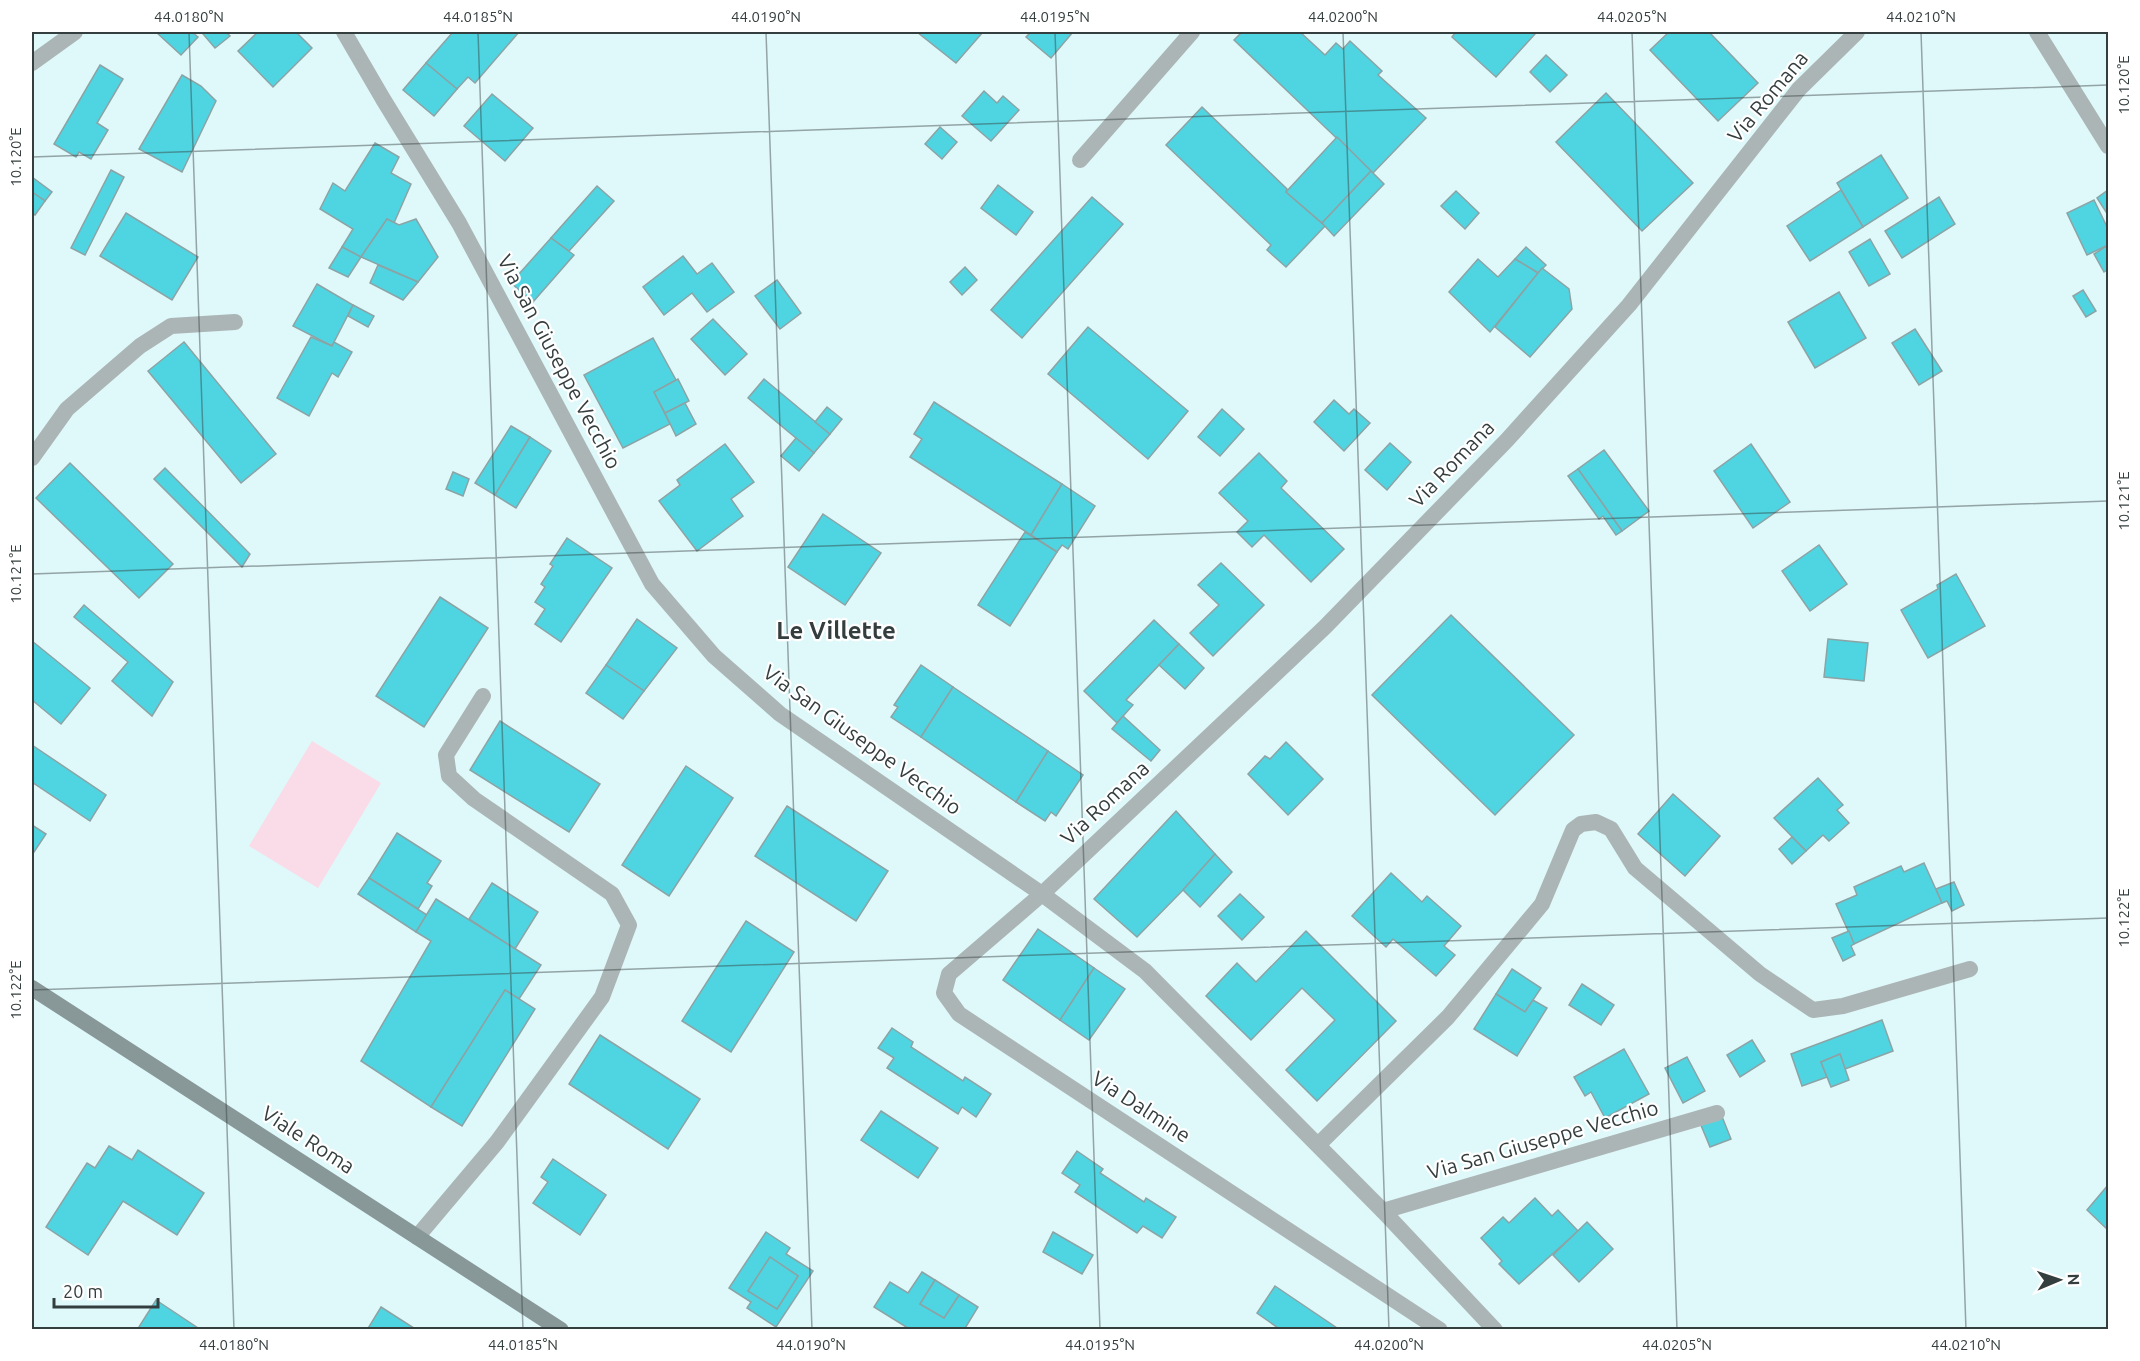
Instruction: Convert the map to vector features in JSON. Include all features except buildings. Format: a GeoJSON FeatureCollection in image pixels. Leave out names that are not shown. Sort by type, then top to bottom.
{"type":"FeatureCollection","features":[{"type":"Feature","properties":{"kind":"main road","name":"Viale Roma"},"geometry":{"type":"LineString","coordinates":[[32,988],[561,1329]]}},
{"type":"Feature","properties":{"kind":"street"},"geometry":{"type":"LineString","coordinates":[[32,63],[75,32]]}},
{"type":"Feature","properties":{"kind":"street","name":"Via San Giuseppe Vecchio"},"geometry":{"type":"LineString","coordinates":[[344,32],[459,223],[652,584],[714,656],[780,714],[1042,894],[1145,971],[1383,1211],[1495,1329]]}},
{"type":"Feature","properties":{"kind":"street"},"geometry":{"type":"LineString","coordinates":[[1080,160],[1192,32]]}},
{"type":"Feature","properties":{"kind":"street","name":"Via Romana"},"geometry":{"type":"LineString","coordinates":[[1042,894],[1325,627],[1507,440],[1629,305],[1799,89],[1857,32]]}},
{"type":"Feature","properties":{"kind":"street"},"geometry":{"type":"LineString","coordinates":[[2037,32],[2109,146]]}},
{"type":"Feature","properties":{"kind":"street"},"geometry":{"type":"LineString","coordinates":[[32,458],[67,409],[140,346],[171,326],[236,322]]}},
{"type":"Feature","properties":{"kind":"street"},"geometry":{"type":"LineString","coordinates":[[417,1237],[497,1142],[603,997],[629,925],[612,894],[474,799],[449,776],[446,755],[483,696]]}},
{"type":"Feature","properties":{"kind":"street"},"geometry":{"type":"LineString","coordinates":[[1318,1145],[1448,1017],[1542,904],[1573,830],[1581,824],[1596,822],[1611,829],[1635,868],[1760,974],[1814,1010],[1843,1006],[1970,969]]}},
{"type":"Feature","properties":{"kind":"street","name":"Via Dalmine"},"geometry":{"type":"LineString","coordinates":[[1042,894],[949,974],[944,993],[959,1014],[1440,1329]]}},
{"type":"Feature","properties":{"kind":"street","name":"Via San Giuseppe Vecchio"},"geometry":{"type":"LineString","coordinates":[[1383,1211],[1717,1113]]}},
{"type":"Feature","properties":{"kind":"shaded area"},"geometry":{"type":"Polygon","coordinates":[[[312,741],[381,783],[318,888],[249,846],[312,741]]]}},
{"type":"Feature","properties":{"kind":"district","name":"Le Villette"},"geometry":{"type":"Point","coordinates":[836,631]}}]}
